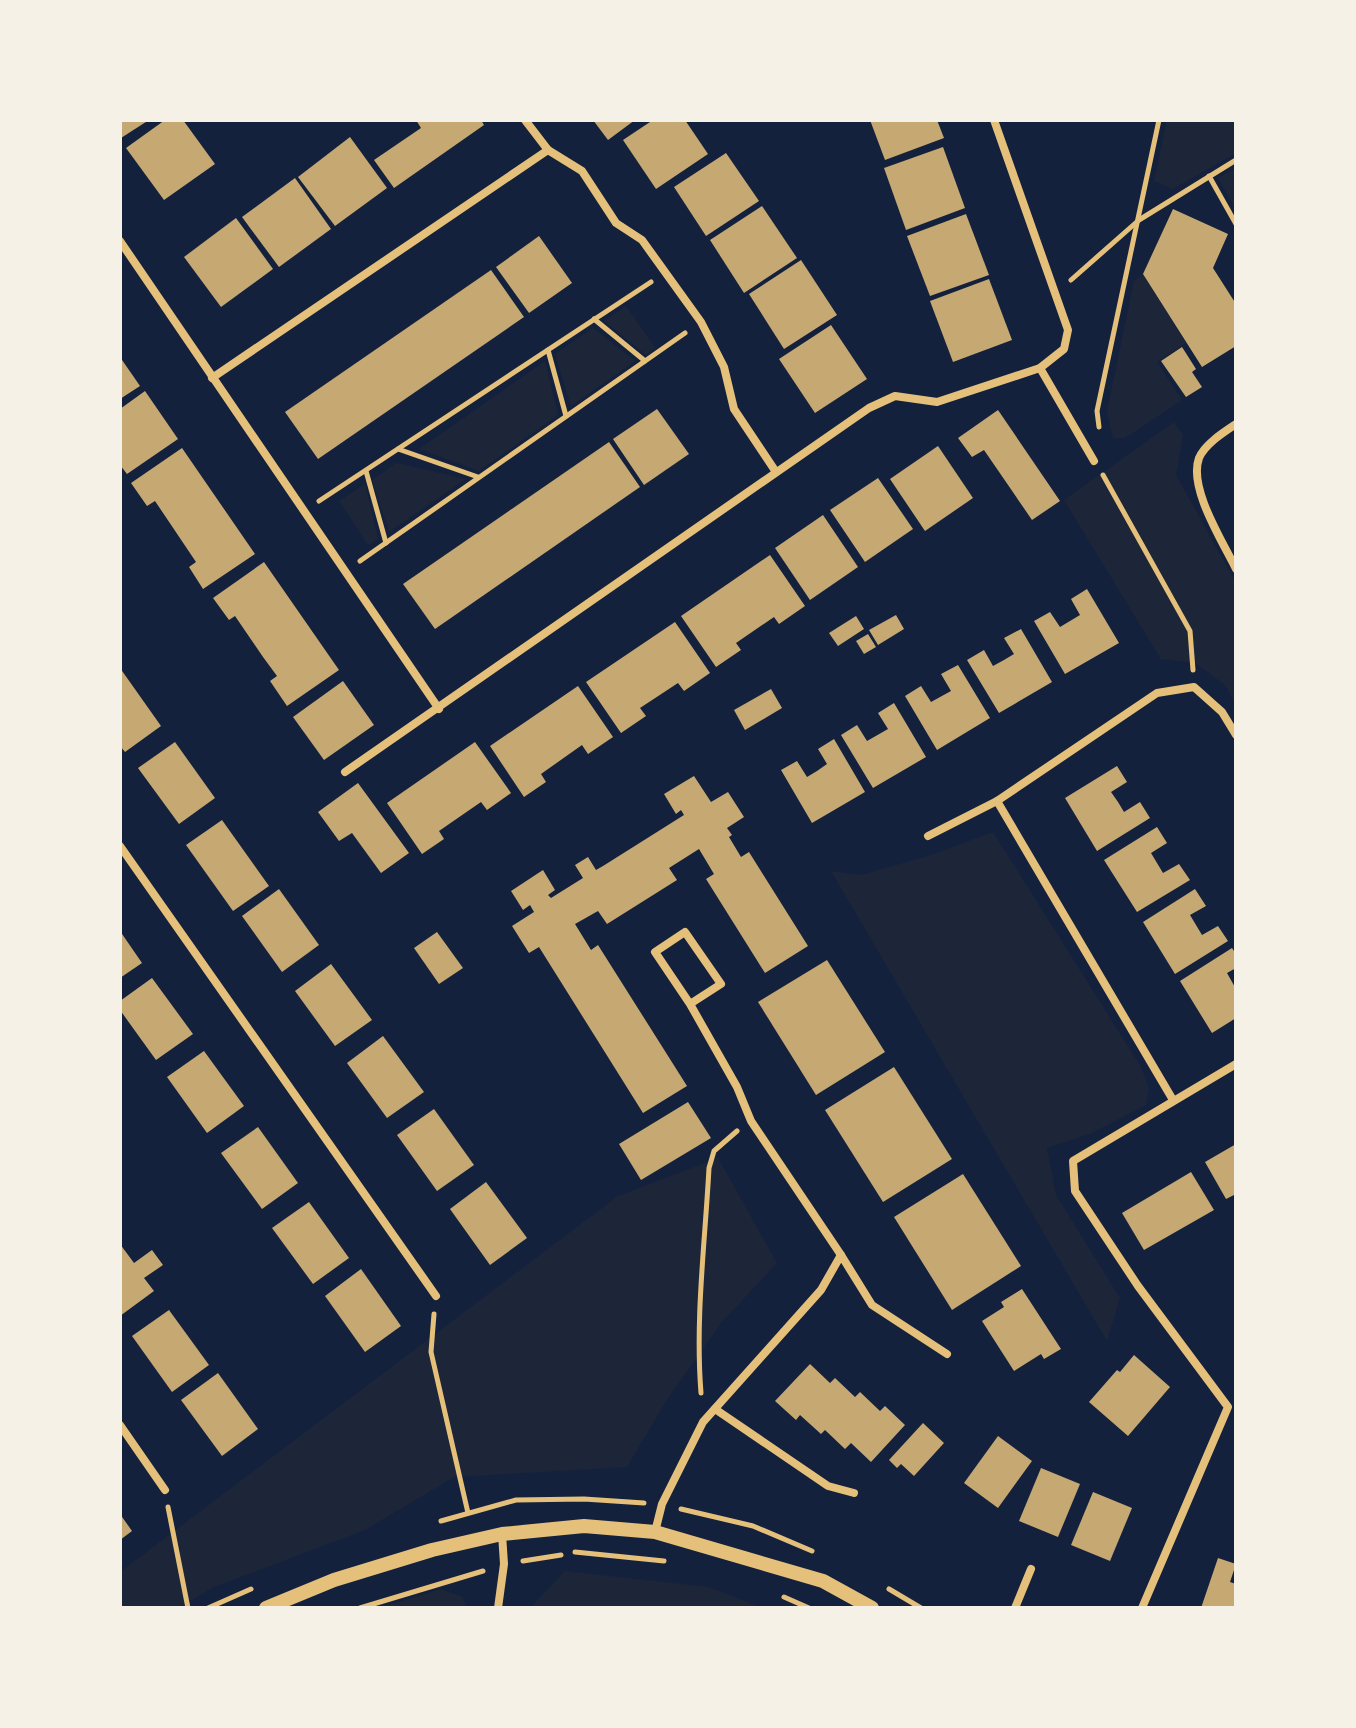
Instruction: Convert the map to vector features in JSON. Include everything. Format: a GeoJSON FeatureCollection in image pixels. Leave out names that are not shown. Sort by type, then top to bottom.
{"type":"FeatureCollection","features":[{"type":"Feature","properties":{"kind":"street"},"geometry":{"type":"LineString","coordinates":[[525,120],[548,150],[582,171],[616,223],[642,240],[666,272],[701,322],[724,367],[734,409],[776,472]]}},
{"type":"Feature","properties":{"kind":"street"},"geometry":{"type":"LineString","coordinates":[[345,772],[869,408],[895,396],[937,402],[1040,368],[1064,349],[1068,330],[994,120]]}},
{"type":"Feature","properties":{"kind":"street"},"geometry":{"type":"LineString","coordinates":[[212,378],[548,150]]}},
{"type":"Feature","properties":{"kind":"street"},"geometry":{"type":"LineString","coordinates":[[120,241],[439,709]]}},
{"type":"Feature","properties":{"kind":"street"},"geometry":{"type":"LineString","coordinates":[[1040,368],[1094,461]]}},
{"type":"Feature","properties":{"kind":"street"},"geometry":{"type":"LineString","coordinates":[[1236,424],[1220,434],[1199,457],[1197,487],[1236,569]]}},
{"type":"Feature","properties":{"kind":"street"},"geometry":{"type":"LineString","coordinates":[[928,836],[997,801],[1157,693],[1194,687],[1222,712],[1236,735]]}},
{"type":"Feature","properties":{"kind":"street"},"geometry":{"type":"LineString","coordinates":[[997,801],[1173,1100]]}},
{"type":"Feature","properties":{"kind":"street"},"geometry":{"type":"LineString","coordinates":[[120,846],[436,1296]]}},
{"type":"Feature","properties":{"kind":"street"},"geometry":{"type":"LineString","coordinates":[[690,1004],[721,984],[685,932],[655,952],[690,1004],[737,1087],[748,1115],[872,1305],[947,1354]]}},
{"type":"Feature","properties":{"kind":"street"},"geometry":{"type":"LineString","coordinates":[[1142,1608],[1232,1405],[1138,1286],[1075,1191],[1073,1161],[1236,1064]]}},
{"type":"Feature","properties":{"kind":"street"},"geometry":{"type":"LineString","coordinates":[[655,1532],[662,1504],[703,1422],[821,1290],[841,1255]]}},
{"type":"Feature","properties":{"kind":"street"},"geometry":{"type":"LineString","coordinates":[[715,1409],[828,1486],[854,1493]]}},
{"type":"Feature","properties":{"kind":"street"},"geometry":{"type":"LineString","coordinates":[[120,1425],[165,1490]]}},
{"type":"Feature","properties":{"kind":"street"},"geometry":{"type":"LineString","coordinates":[[266,1608],[334,1580],[432,1550],[502,1534],[584,1526],[655,1532],[823,1581],[872,1608]]}},
{"type":"Feature","properties":{"kind":"street"},"geometry":{"type":"LineString","coordinates":[[498,1608],[504,1564],[502,1534]]}},
{"type":"Feature","properties":{"kind":"street"},"geometry":{"type":"LineString","coordinates":[[1015,1608],[1031,1569]]}},
{"type":"Feature","properties":{"kind":"street"},"geometry":{"type":"LineString","coordinates":[[823,1581],[862,1608]]}},
{"type":"Feature","properties":{"kind":"path"},"geometry":{"type":"LineString","coordinates":[[1159,120],[1097,411],[1102,454],[1094,461],[1190,631],[1194,687]]}},
{"type":"Feature","properties":{"kind":"path"},"geometry":{"type":"LineString","coordinates":[[1055,294],[1139,220],[1236,160]]}},
{"type":"Feature","properties":{"kind":"path"},"geometry":{"type":"LineString","coordinates":[[1209,176],[1236,224]]}},
{"type":"Feature","properties":{"kind":"path"},"geometry":{"type":"LineString","coordinates":[[305,511],[666,272]]}},
{"type":"Feature","properties":{"kind":"path"},"geometry":{"type":"LineString","coordinates":[[594,319],[645,361]]}},
{"type":"Feature","properties":{"kind":"path"},"geometry":{"type":"LineString","coordinates":[[346,571],[701,322]]}},
{"type":"Feature","properties":{"kind":"path"},"geometry":{"type":"LineString","coordinates":[[548,350],[566,416]]}},
{"type":"Feature","properties":{"kind":"path"},"geometry":{"type":"LineString","coordinates":[[398,449],[479,477]]}},
{"type":"Feature","properties":{"kind":"path"},"geometry":{"type":"LineString","coordinates":[[366,470],[386,543]]}},
{"type":"Feature","properties":{"kind":"path"},"geometry":{"type":"LineString","coordinates":[[703,1422],[697,1344],[709,1168],[714,1151],[731,1138],[748,1115]]}},
{"type":"Feature","properties":{"kind":"path"},"geometry":{"type":"LineString","coordinates":[[436,1296],[431,1352],[468,1513]]}},
{"type":"Feature","properties":{"kind":"path"},"geometry":{"type":"LineString","coordinates":[[165,1490],[188,1608]]}},
{"type":"Feature","properties":{"kind":"path"},"geometry":{"type":"LineString","coordinates":[[360,1608],[504,1564],[575,1552],[667,1562]]}},
{"type":"Feature","properties":{"kind":"path"},"geometry":{"type":"LineString","coordinates":[[780,1595],[809,1608]]}},
{"type":"Feature","properties":{"kind":"shaded area"},"geometry":{"type":"Polygon","coordinates":[[[1167,120],[1236,120],[1236,153],[1173,189],[1154,181],[1167,120]]]}},
{"type":"Feature","properties":{"kind":"shaded area"},"geometry":{"type":"Polygon","coordinates":[[[1236,168],[1236,210],[1218,178],[1236,168]]]}},
{"type":"Feature","properties":{"kind":"shaded area"},"geometry":{"type":"Polygon","coordinates":[[[1143,274],[1186,343],[1157,362],[1182,400],[1125,438],[1113,438],[1107,411],[1134,281],[1143,274]]]}},
{"type":"Feature","properties":{"kind":"shaded area"},"geometry":{"type":"Polygon","coordinates":[[[626,306],[655,348],[646,355],[604,321],[626,306]]]}},
{"type":"Feature","properties":{"kind":"shaded area"},"geometry":{"type":"Polygon","coordinates":[[[593,328],[635,361],[571,406],[555,354],[593,328]]]}},
{"type":"Feature","properties":{"kind":"shaded area"},"geometry":{"type":"Polygon","coordinates":[[[545,361],[558,415],[479,471],[419,449],[545,361]]]}},
{"type":"Feature","properties":{"kind":"shaded area"},"geometry":{"type":"Polygon","coordinates":[[[1174,422],[1183,435],[1176,475],[1236,583],[1236,705],[1225,685],[1195,663],[1161,659],[1064,500],[1174,422]]]}},
{"type":"Feature","properties":{"kind":"shaded area"},"geometry":{"type":"Polygon","coordinates":[[[396,463],[466,479],[389,532],[372,480],[396,463]]]}},
{"type":"Feature","properties":{"kind":"shaded area"},"geometry":{"type":"Polygon","coordinates":[[[365,484],[378,539],[368,545],[339,501],[365,484]]]}},
{"type":"Feature","properties":{"kind":"shaded area"},"geometry":{"type":"Polygon","coordinates":[[[993,832],[1141,1067],[1149,1088],[1146,1105],[1090,1134],[1047,1148],[1056,1195],[1120,1298],[1107,1341],[831,871],[861,875],[931,855],[993,832]]]}},
{"type":"Feature","properties":{"kind":"shaded area"},"geometry":{"type":"Polygon","coordinates":[[[718,1158],[777,1263],[721,1323],[666,1401],[627,1467],[454,1477],[365,1530],[214,1587],[178,1608],[120,1608],[120,1572],[618,1196],[718,1158]]]}},
{"type":"Feature","properties":{"kind":"shaded area"},"geometry":{"type":"Polygon","coordinates":[[[565,1571],[709,1587],[762,1608],[530,1608],[565,1571]]]}},
{"type":"Feature","properties":{"kind":"shaded area"},"geometry":{"type":"Polygon","coordinates":[[[441,1589],[462,1597],[468,1608],[379,1608],[441,1589]]]}},
{"type":"Feature","properties":{"kind":"building"},"geometry":{"type":"Polygon","coordinates":[[[120,120],[149,120],[121,138],[120,120]]]}},
{"type":"Feature","properties":{"kind":"building"},"geometry":{"type":"Polygon","coordinates":[[[165,120],[183,120],[215,164],[164,200],[126,148],[165,120]]]}},
{"type":"Feature","properties":{"kind":"building"},"geometry":{"type":"Polygon","coordinates":[[[416,120],[481,120],[484,125],[394,188],[374,160],[421,128],[416,120]]]}},
{"type":"Feature","properties":{"kind":"building"},"geometry":{"type":"Polygon","coordinates":[[[593,120],[635,120],[608,140],[593,120]]]}},
{"type":"Feature","properties":{"kind":"building"},"geometry":{"type":"Polygon","coordinates":[[[653,120],[685,120],[708,154],[656,189],[623,140],[653,120]]]}},
{"type":"Feature","properties":{"kind":"building"},"geometry":{"type":"Polygon","coordinates":[[[870,120],[937,120],[944,138],[885,160],[870,120]]]}},
{"type":"Feature","properties":{"kind":"building"},"geometry":{"type":"Polygon","coordinates":[[[350,137],[387,188],[335,226],[298,177],[350,137]]]}},
{"type":"Feature","properties":{"kind":"building"},"geometry":{"type":"Polygon","coordinates":[[[943,147],[965,208],[906,230],[884,168],[943,147]]]}},
{"type":"Feature","properties":{"kind":"building"},"geometry":{"type":"Polygon","coordinates":[[[726,153],[759,201],[706,236],[674,187],[726,153]]]}},
{"type":"Feature","properties":{"kind":"building"},"geometry":{"type":"Polygon","coordinates":[[[295,178],[331,229],[279,267],[242,217],[295,178]]]}},
{"type":"Feature","properties":{"kind":"building"},"geometry":{"type":"Polygon","coordinates":[[[762,206],[797,258],[744,293],[710,240],[762,206]]]}},
{"type":"Feature","properties":{"kind":"building"},"geometry":{"type":"Polygon","coordinates":[[[1173,209],[1228,234],[1213,268],[1236,304],[1236,346],[1202,367],[1143,274],[1173,209]]]}},
{"type":"Feature","properties":{"kind":"building"},"geometry":{"type":"Polygon","coordinates":[[[966,214],[989,275],[930,296],[907,236],[966,214]]]}},
{"type":"Feature","properties":{"kind":"building"},"geometry":{"type":"Polygon","coordinates":[[[236,218],[273,269],[221,307],[184,257],[236,218]]]}},
{"type":"Feature","properties":{"kind":"building"},"geometry":{"type":"Polygon","coordinates":[[[539,236],[572,283],[529,313],[496,267],[539,236]]]}},
{"type":"Feature","properties":{"kind":"building"},"geometry":{"type":"Polygon","coordinates":[[[801,260],[837,315],[784,349],[749,294],[801,260]]]}},
{"type":"Feature","properties":{"kind":"building"},"geometry":{"type":"Polygon","coordinates":[[[491,270],[524,317],[318,459],[285,412],[491,270]]]}},
{"type":"Feature","properties":{"kind":"building"},"geometry":{"type":"Polygon","coordinates":[[[989,279],[1012,340],[953,362],[930,301],[989,279]]]}},
{"type":"Feature","properties":{"kind":"building"},"geometry":{"type":"Polygon","coordinates":[[[831,325],[867,379],[815,413],[779,359],[831,325]]]}},
{"type":"Feature","properties":{"kind":"building"},"geometry":{"type":"Polygon","coordinates":[[[1182,347],[1196,369],[1192,372],[1202,387],[1186,397],[1161,361],[1182,347]]]}},
{"type":"Feature","properties":{"kind":"building"},"geometry":{"type":"Polygon","coordinates":[[[120,357],[140,386],[120,399],[120,357]]]}},
{"type":"Feature","properties":{"kind":"building"},"geometry":{"type":"Polygon","coordinates":[[[145,391],[178,439],[127,474],[120,465],[120,409],[145,391]]]}},
{"type":"Feature","properties":{"kind":"building"},"geometry":{"type":"Polygon","coordinates":[[[657,409],[689,454],[644,485],[613,439],[657,409]]]}},
{"type":"Feature","properties":{"kind":"building"},"geometry":{"type":"Polygon","coordinates":[[[998,410],[1060,501],[1032,520],[984,450],[972,457],[958,438],[998,410]]]}},
{"type":"Feature","properties":{"kind":"building"},"geometry":{"type":"Polygon","coordinates":[[[609,442],[640,487],[435,629],[403,584],[609,442]]]}},
{"type":"Feature","properties":{"kind":"building"},"geometry":{"type":"Polygon","coordinates":[[[938,446],[973,498],[925,531],[890,479],[938,446]]]}},
{"type":"Feature","properties":{"kind":"building"},"geometry":{"type":"Polygon","coordinates":[[[182,448],[255,554],[203,589],[189,567],[196,562],[155,501],[147,506],[131,483],[182,448]]]}},
{"type":"Feature","properties":{"kind":"building"},"geometry":{"type":"Polygon","coordinates":[[[878,478],[913,529],[865,562],[830,510],[878,478]]]}},
{"type":"Feature","properties":{"kind":"building"},"geometry":{"type":"Polygon","coordinates":[[[823,515],[858,567],[810,600],[775,548],[823,515]]]}},
{"type":"Feature","properties":{"kind":"building"},"geometry":{"type":"Polygon","coordinates":[[[770,555],[805,606],[779,624],[774,617],[736,643],[741,650],[716,667],[681,616],[770,555]]]}},
{"type":"Feature","properties":{"kind":"building"},"geometry":{"type":"Polygon","coordinates":[[[264,562],[339,670],[287,706],[270,681],[277,676],[235,616],[229,620],[213,598],[264,562]]]}},
{"type":"Feature","properties":{"kind":"building"},"geometry":{"type":"Polygon","coordinates":[[[1087,589],[1119,643],[1065,674],[1034,621],[1050,612],[1060,627],[1080,615],[1071,599],[1087,589]]]}},
{"type":"Feature","properties":{"kind":"building"},"geometry":{"type":"Polygon","coordinates":[[[896,615],[904,629],[878,645],[869,630],[896,615]]]}},
{"type":"Feature","properties":{"kind":"building"},"geometry":{"type":"Polygon","coordinates":[[[856,616],[864,629],[838,646],[829,633],[856,616]]]}},
{"type":"Feature","properties":{"kind":"building"},"geometry":{"type":"Polygon","coordinates":[[[675,622],[710,673],[684,691],[678,683],[640,708],[646,716],[621,733],[586,682],[675,622]]]}},
{"type":"Feature","properties":{"kind":"building"},"geometry":{"type":"Polygon","coordinates":[[[1021,629],[1052,682],[999,713],[967,660],[984,650],[993,666],[1004,660],[1014,654],[1004,638],[1021,629]]]}},
{"type":"Feature","properties":{"kind":"building"},"geometry":{"type":"Polygon","coordinates":[[[868,634],[876,647],[864,654],[856,641],[868,634]]]}},
{"type":"Feature","properties":{"kind":"building"},"geometry":{"type":"Polygon","coordinates":[[[958,665],[990,718],[937,750],[905,696],[921,686],[931,702],[951,691],[941,674],[958,665]]]}},
{"type":"Feature","properties":{"kind":"building"},"geometry":{"type":"Polygon","coordinates":[[[120,668],[161,726],[125,752],[120,746],[120,668]]]}},
{"type":"Feature","properties":{"kind":"building"},"geometry":{"type":"Polygon","coordinates":[[[343,681],[374,725],[324,760],[293,717],[343,681]]]}},
{"type":"Feature","properties":{"kind":"building"},"geometry":{"type":"Polygon","coordinates":[[[578,686],[613,737],[588,754],[582,745],[541,774],[546,782],[524,797],[490,746],[578,686]]]}},
{"type":"Feature","properties":{"kind":"building"},"geometry":{"type":"Polygon","coordinates":[[[771,689],[782,708],[745,730],[734,710],[771,689]]]}},
{"type":"Feature","properties":{"kind":"building"},"geometry":{"type":"Polygon","coordinates":[[[894,703],[926,757],[873,788],[841,735],[857,725],[867,741],[888,729],[878,713],[894,703]]]}},
{"type":"Feature","properties":{"kind":"building"},"geometry":{"type":"Polygon","coordinates":[[[834,739],[865,792],[812,823],[781,770],[797,761],[807,777],[827,764],[818,749],[834,739]]]}},
{"type":"Feature","properties":{"kind":"building"},"geometry":{"type":"Polygon","coordinates":[[[175,742],[215,798],[179,824],[138,768],[175,742]]]}},
{"type":"Feature","properties":{"kind":"building"},"geometry":{"type":"Polygon","coordinates":[[[475,742],[511,793],[487,810],[481,802],[439,831],[444,839],[422,854],[387,803],[475,742]]]}},
{"type":"Feature","properties":{"kind":"building"},"geometry":{"type":"Polygon","coordinates":[[[1117,766],[1127,782],[1111,792],[1124,812],[1140,802],[1150,818],[1097,851],[1065,798],[1117,766]]]}},
{"type":"Feature","properties":{"kind":"building"},"geometry":{"type":"Polygon","coordinates":[[[694,776],[711,802],[728,792],[744,817],[727,828],[732,835],[729,837],[741,857],[749,852],[808,946],[765,973],[706,879],[714,874],[699,849],[669,868],[677,880],[607,924],[598,911],[575,924],[591,950],[598,945],[687,1086],[643,1113],[539,947],[529,953],[512,926],[534,912],[530,905],[523,910],[511,891],[543,870],[555,890],[548,895],[551,898],[583,878],[575,865],[588,857],[596,870],[603,866],[684,815],[681,810],[676,814],[664,794],[694,776]]]}},
{"type":"Feature","properties":{"kind":"building"},"geometry":{"type":"Polygon","coordinates":[[[358,783],[409,853],[381,873],[352,833],[339,841],[318,812],[358,783]]]}},
{"type":"Feature","properties":{"kind":"building"},"geometry":{"type":"Polygon","coordinates":[[[222,820],[269,886],[233,911],[186,845],[222,820]]]}},
{"type":"Feature","properties":{"kind":"building"},"geometry":{"type":"Polygon","coordinates":[[[1157,827],[1167,843],[1151,853],[1163,873],[1179,864],[1190,880],[1137,912],[1104,860],[1157,827]]]}},
{"type":"Feature","properties":{"kind":"building"},"geometry":{"type":"Polygon","coordinates":[[[279,889],[319,945],[282,972],[242,916],[279,889]]]}},
{"type":"Feature","properties":{"kind":"building"},"geometry":{"type":"Polygon","coordinates":[[[1195,889],[1206,906],[1190,915],[1202,935],[1218,926],[1228,941],[1175,974],[1143,922],[1195,889]]]}},
{"type":"Feature","properties":{"kind":"building"},"geometry":{"type":"Polygon","coordinates":[[[120,931],[142,963],[120,978],[120,931]]]}},
{"type":"Feature","properties":{"kind":"building"},"geometry":{"type":"Polygon","coordinates":[[[437,932],[463,968],[439,984],[414,948],[437,932]]]}},
{"type":"Feature","properties":{"kind":"building"},"geometry":{"type":"Polygon","coordinates":[[[1232,948],[1236,954],[1236,968],[1227,973],[1236,989],[1236,1018],[1212,1033],[1180,981],[1232,948]]]}},
{"type":"Feature","properties":{"kind":"building"},"geometry":{"type":"Polygon","coordinates":[[[827,960],[885,1052],[816,1095],[758,1002],[827,960]]]}},
{"type":"Feature","properties":{"kind":"building"},"geometry":{"type":"Polygon","coordinates":[[[331,964],[372,1020],[335,1046],[295,991],[331,964]]]}},
{"type":"Feature","properties":{"kind":"building"},"geometry":{"type":"Polygon","coordinates":[[[152,978],[193,1034],[156,1060],[120,1010],[120,1001],[152,978]]]}},
{"type":"Feature","properties":{"kind":"building"},"geometry":{"type":"Polygon","coordinates":[[[383,1036],[424,1092],[387,1118],[347,1063],[383,1036]]]}},
{"type":"Feature","properties":{"kind":"building"},"geometry":{"type":"Polygon","coordinates":[[[204,1051],[244,1106],[207,1133],[167,1077],[204,1051]]]}},
{"type":"Feature","properties":{"kind":"building"},"geometry":{"type":"Polygon","coordinates":[[[894,1067],[952,1159],[883,1202],[825,1110],[894,1067]]]}},
{"type":"Feature","properties":{"kind":"building"},"geometry":{"type":"Polygon","coordinates":[[[688,1102],[711,1138],[641,1180],[619,1144],[688,1102]]]}},
{"type":"Feature","properties":{"kind":"building"},"geometry":{"type":"Polygon","coordinates":[[[434,1109],[474,1165],[437,1191],[397,1135],[434,1109]]]}},
{"type":"Feature","properties":{"kind":"building"},"geometry":{"type":"Polygon","coordinates":[[[258,1127],[298,1183],[262,1209],[221,1153],[258,1127]]]}},
{"type":"Feature","properties":{"kind":"building"},"geometry":{"type":"Polygon","coordinates":[[[1236,1144],[1236,1194],[1226,1199],[1205,1162],[1236,1144]]]}},
{"type":"Feature","properties":{"kind":"building"},"geometry":{"type":"Polygon","coordinates":[[[1191,1172],[1214,1210],[1144,1250],[1122,1213],[1191,1172]]]}},
{"type":"Feature","properties":{"kind":"building"},"geometry":{"type":"Polygon","coordinates":[[[963,1174],[1021,1266],[952,1310],[894,1217],[963,1174]]]}},
{"type":"Feature","properties":{"kind":"building"},"geometry":{"type":"Polygon","coordinates":[[[486,1182],[527,1238],[490,1265],[450,1209],[486,1182]]]}},
{"type":"Feature","properties":{"kind":"building"},"geometry":{"type":"Polygon","coordinates":[[[309,1202],[349,1258],[313,1284],[272,1228],[309,1202]]]}},
{"type":"Feature","properties":{"kind":"building"},"geometry":{"type":"Polygon","coordinates":[[[120,1244],[134,1263],[152,1250],[163,1265],[144,1278],[154,1291],[120,1316],[120,1244]]]}},
{"type":"Feature","properties":{"kind":"building"},"geometry":{"type":"Polygon","coordinates":[[[361,1269],[401,1326],[365,1352],[325,1296],[361,1269]]]}},
{"type":"Feature","properties":{"kind":"building"},"geometry":{"type":"Polygon","coordinates":[[[1022,1289],[1061,1349],[1044,1359],[1041,1354],[1014,1371],[982,1321],[1004,1307],[1001,1302],[1022,1289]]]}},
{"type":"Feature","properties":{"kind":"building"},"geometry":{"type":"Polygon","coordinates":[[[169,1310],[209,1365],[172,1392],[132,1336],[169,1310]]]}},
{"type":"Feature","properties":{"kind":"building"},"geometry":{"type":"Polygon","coordinates":[[[1134,1355],[1170,1387],[1128,1436],[1089,1402],[1134,1355]]]}},
{"type":"Feature","properties":{"kind":"building"},"geometry":{"type":"Polygon","coordinates":[[[810,1364],[830,1383],[835,1378],[855,1397],[860,1392],[880,1411],[885,1406],[905,1425],[871,1462],[851,1443],[845,1449],[825,1430],[821,1434],[800,1415],[796,1420],[775,1401],[810,1364]]]}},
{"type":"Feature","properties":{"kind":"building"},"geometry":{"type":"Polygon","coordinates":[[[218,1373],[258,1429],[222,1456],[181,1400],[218,1373]]]}},
{"type":"Feature","properties":{"kind":"building"},"geometry":{"type":"Polygon","coordinates":[[[923,1423],[944,1443],[914,1476],[901,1464],[897,1468],[889,1460],[923,1423]]]}},
{"type":"Feature","properties":{"kind":"building"},"geometry":{"type":"Polygon","coordinates":[[[998,1436],[1032,1461],[998,1508],[964,1483],[998,1436]]]}},
{"type":"Feature","properties":{"kind":"building"},"geometry":{"type":"Polygon","coordinates":[[[1041,1468],[1080,1484],[1058,1537],[1019,1521],[1041,1468]]]}},
{"type":"Feature","properties":{"kind":"building"},"geometry":{"type":"Polygon","coordinates":[[[1093,1492],[1132,1508],[1110,1561],[1071,1545],[1093,1492]]]}},
{"type":"Feature","properties":{"kind":"building"},"geometry":{"type":"Polygon","coordinates":[[[120,1514],[132,1531],[120,1540],[120,1514]]]}},
{"type":"Feature","properties":{"kind":"building"},"geometry":{"type":"Polygon","coordinates":[[[1218,1558],[1236,1564],[1230,1582],[1236,1584],[1236,1608],[1201,1608],[1218,1558]]]}}]}
